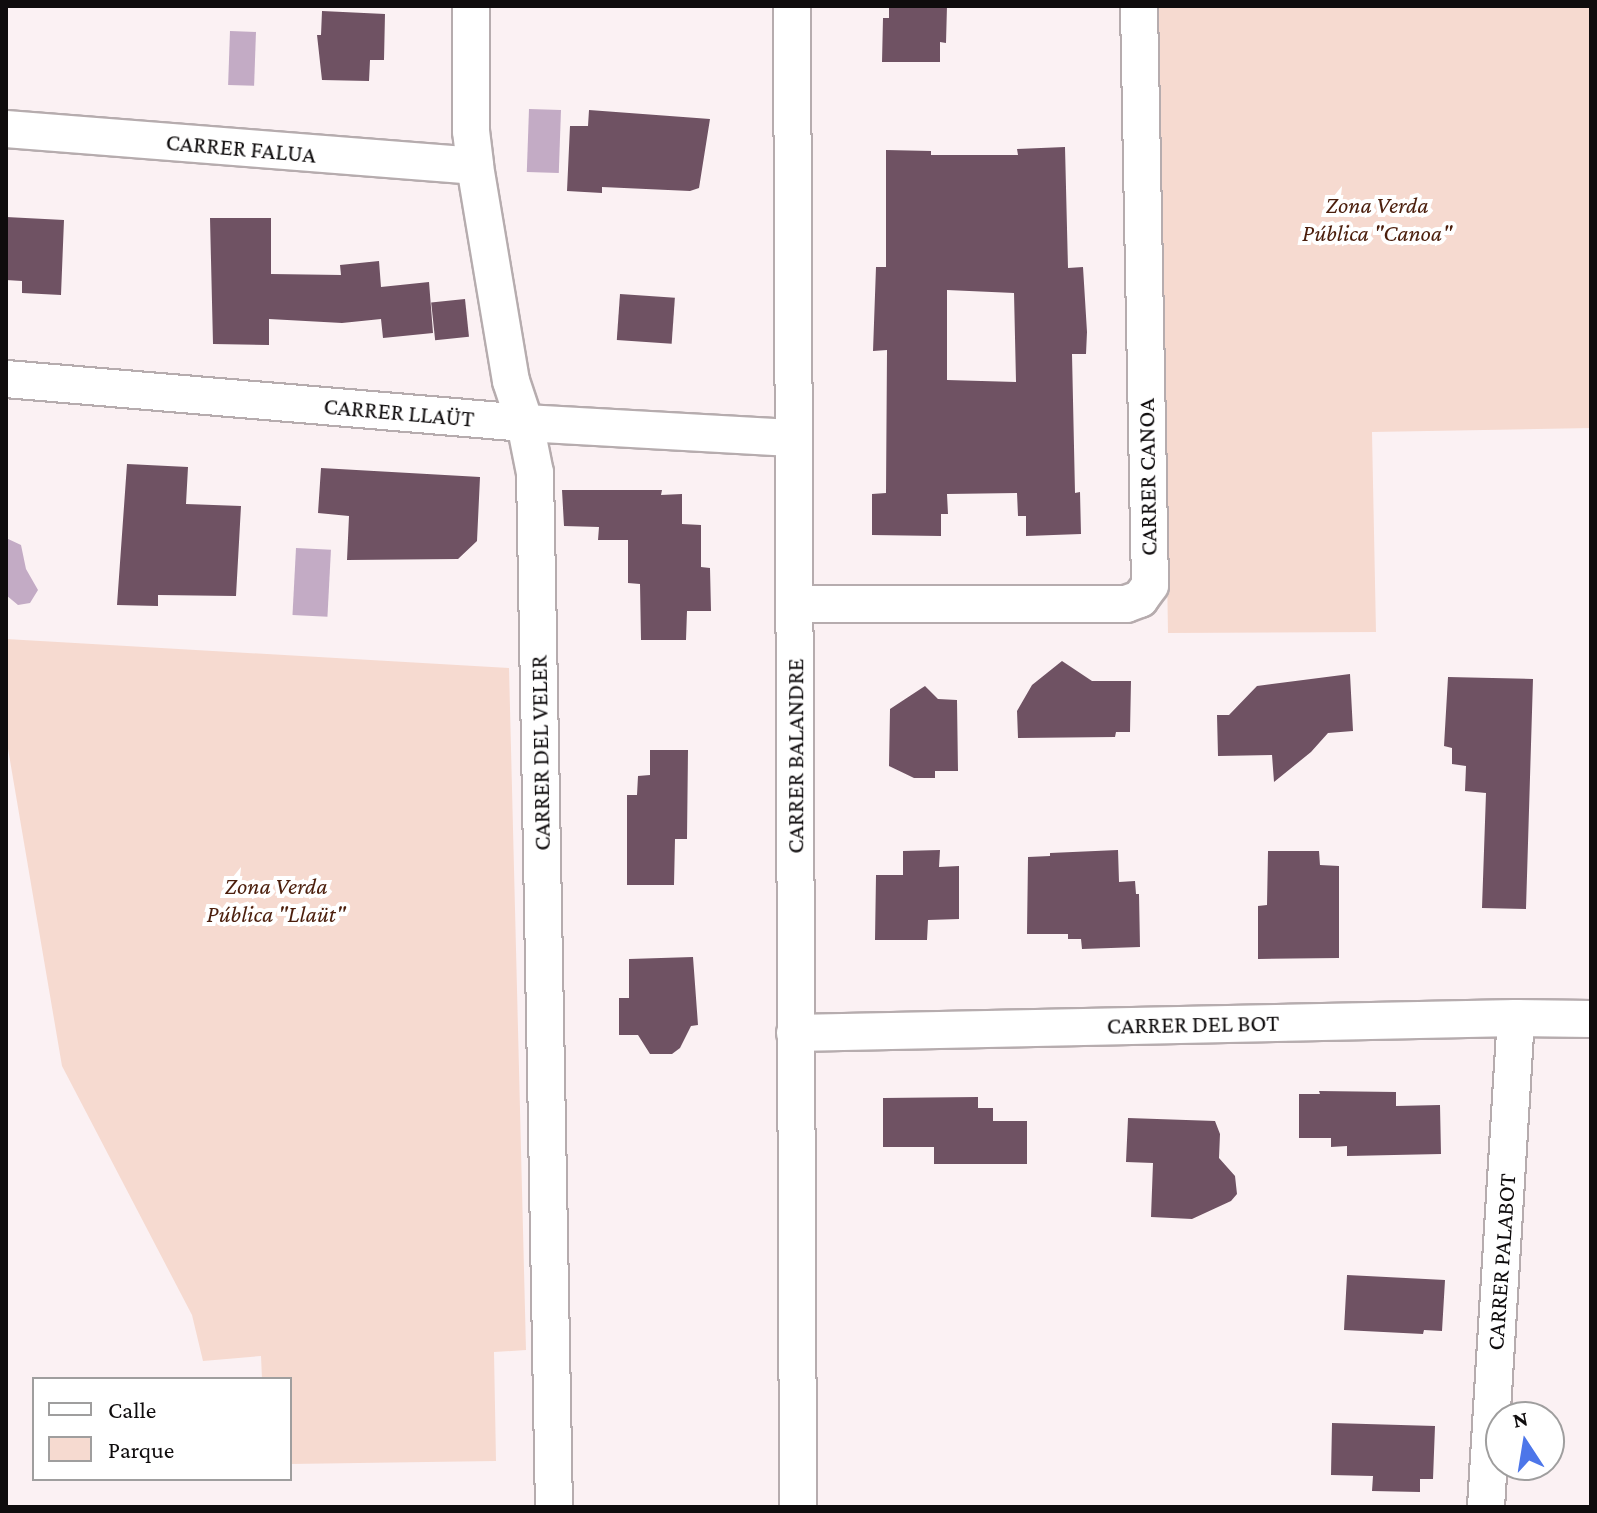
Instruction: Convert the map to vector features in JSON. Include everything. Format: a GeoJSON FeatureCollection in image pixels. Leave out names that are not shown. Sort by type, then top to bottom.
{"type":"FeatureCollection","features":[{"type":"Feature","properties":{"kind":"street","name":"CARRER DEL VELER"},"geometry":{"type":"LineString","coordinates":[[471,6],[471,131],[475,166],[511,381],[525,423],[535,473],[554,1507]]}},
{"type":"Feature","properties":{"kind":"street","name":"CARRER BALANDRE"},"geometry":{"type":"LineString","coordinates":[[792,6],[798,1507]]}},
{"type":"Feature","properties":{"kind":"street","name":"CARRER CANOA"},"geometry":{"type":"LineString","coordinates":[[794,604],[1126,604],[1140,599],[1150,585],[1139,6]]}},
{"type":"Feature","properties":{"kind":"street","name":"CARRER FALUA"},"geometry":{"type":"LineString","coordinates":[[6,129],[475,166]]}},
{"type":"Feature","properties":{"kind":"street","name":"CARRER LLAÜT"},"geometry":{"type":"LineString","coordinates":[[6,379],[525,423],[792,438]]}},
{"type":"Feature","properties":{"kind":"street","name":"CARRER PALABOT"},"geometry":{"type":"LineString","coordinates":[[1486,1507],[1516,1018]]}},
{"type":"Feature","properties":{"kind":"street","name":"CARRER DEL BOT"},"geometry":{"type":"LineString","coordinates":[[795,1033],[1591,1019]]}},
{"type":"Feature","properties":{"kind":"green space","name":"Zona Verda Pública \"Canoa\""},"geometry":{"type":"Polygon","coordinates":[[[1158,6],[1591,6],[1591,428],[1372,432],[1376,632],[1168,633],[1158,6]]]}},
{"type":"Feature","properties":{"kind":"green space","name":"Zona Verda Pública \"Llaüt\""},"geometry":{"type":"Polygon","coordinates":[[[6,639],[509,668],[526,1350],[494,1352],[496,1461],[292,1464],[292,1377],[262,1377],[261,1356],[203,1361],[192,1315],[62,1066],[6,737],[6,639]]]}},
{"type":"Feature","properties":{"kind":"shaded area"},"geometry":{"type":"Polygon","coordinates":[[[230,31],[256,32],[254,86],[228,85],[230,31]]]}},
{"type":"Feature","properties":{"kind":"shaded area"},"geometry":{"type":"Polygon","coordinates":[[[529,109],[561,110],[559,173],[527,172],[529,109]]]}},
{"type":"Feature","properties":{"kind":"shaded area"},"geometry":{"type":"Polygon","coordinates":[[[6,538],[21,545],[26,569],[38,590],[30,603],[18,605],[6,595],[6,538]]]}},
{"type":"Feature","properties":{"kind":"shaded area"},"geometry":{"type":"Polygon","coordinates":[[[296,548],[331,550],[327,617],[292,615],[296,548]]]}},
{"type":"Feature","properties":{"kind":"building"},"geometry":{"type":"Polygon","coordinates":[[[889,6],[947,6],[946,43],[940,42],[940,62],[882,62],[883,18],[889,18],[889,6]]]}},
{"type":"Feature","properties":{"kind":"building"},"geometry":{"type":"Polygon","coordinates":[[[322,11],[385,14],[384,60],[370,60],[369,81],[322,80],[317,35],[321,35],[322,11]]]}},
{"type":"Feature","properties":{"kind":"building"},"geometry":{"type":"Polygon","coordinates":[[[589,110],[710,119],[699,188],[690,191],[602,187],[602,193],[567,191],[570,126],[588,126],[589,110]]]}},
{"type":"Feature","properties":{"kind":"building"},"geometry":{"type":"Polygon","coordinates":[[[1065,147],[1068,268],[1083,267],[1087,332],[1086,354],[1072,354],[1075,493],[1080,492],[1081,534],[1026,536],[1026,516],[1018,516],[1017,493],[947,494],[948,514],[941,514],[941,536],[872,535],[872,494],[886,493],[887,350],[873,351],[876,267],[886,267],[886,150],[931,151],[931,155],[1018,155],[1017,149],[1065,147]],[[947,290],[947,380],[1016,382],[1014,293],[947,290]]]}},
{"type":"Feature","properties":{"kind":"building"},"geometry":{"type":"Polygon","coordinates":[[[6,217],[64,220],[61,295],[22,293],[22,281],[6,280],[6,217]]]}},
{"type":"Feature","properties":{"kind":"building"},"geometry":{"type":"Polygon","coordinates":[[[210,218],[271,218],[271,274],[341,275],[340,265],[379,261],[381,287],[429,282],[433,333],[383,338],[381,319],[342,323],[269,319],[269,345],[213,344],[210,218]]]}},
{"type":"Feature","properties":{"kind":"building"},"geometry":{"type":"Polygon","coordinates":[[[620,294],[675,298],[672,344],[617,340],[620,294]]]}},
{"type":"Feature","properties":{"kind":"building"},"geometry":{"type":"Polygon","coordinates":[[[465,299],[469,337],[435,340],[431,303],[465,299]]]}},
{"type":"Feature","properties":{"kind":"building"},"geometry":{"type":"Polygon","coordinates":[[[127,464],[188,467],[186,504],[241,506],[236,596],[158,595],[158,606],[117,605],[127,464]]]}},
{"type":"Feature","properties":{"kind":"building"},"geometry":{"type":"Polygon","coordinates":[[[321,468],[480,477],[477,541],[458,559],[347,560],[349,516],[318,513],[321,468]]]}},
{"type":"Feature","properties":{"kind":"building"},"geometry":{"type":"Polygon","coordinates":[[[562,490],[662,490],[661,495],[682,494],[682,524],[701,525],[701,567],[710,568],[711,611],[687,611],[686,640],[641,640],[640,584],[628,583],[628,540],[598,540],[599,527],[564,526],[562,490]]]}},
{"type":"Feature","properties":{"kind":"building"},"geometry":{"type":"Polygon","coordinates":[[[1062,661],[1092,681],[1131,681],[1130,732],[1116,732],[1115,737],[1018,738],[1017,711],[1032,685],[1062,661]]]}},
{"type":"Feature","properties":{"kind":"building"},"geometry":{"type":"Polygon","coordinates":[[[1350,674],[1353,731],[1328,733],[1311,752],[1274,782],[1272,755],[1218,756],[1217,715],[1229,715],[1257,686],[1350,674]]]}},
{"type":"Feature","properties":{"kind":"building"},"geometry":{"type":"Polygon","coordinates":[[[1448,677],[1533,679],[1526,909],[1482,908],[1486,793],[1465,791],[1466,766],[1452,764],[1452,748],[1444,746],[1448,677]]]}},
{"type":"Feature","properties":{"kind":"building"},"geometry":{"type":"Polygon","coordinates":[[[925,686],[938,699],[957,700],[958,771],[935,771],[935,778],[914,778],[889,766],[890,709],[925,686]]]}},
{"type":"Feature","properties":{"kind":"building"},"geometry":{"type":"Polygon","coordinates":[[[650,750],[688,750],[687,839],[675,839],[674,885],[627,885],[627,795],[637,795],[638,776],[650,775],[650,750]]]}},
{"type":"Feature","properties":{"kind":"building"},"geometry":{"type":"Polygon","coordinates":[[[940,850],[939,867],[959,866],[959,919],[928,920],[927,940],[875,940],[876,875],[903,875],[903,851],[940,850]]]}},
{"type":"Feature","properties":{"kind":"building"},"geometry":{"type":"Polygon","coordinates":[[[1118,850],[1119,882],[1135,881],[1136,894],[1139,894],[1140,947],[1082,949],[1081,939],[1068,939],[1068,934],[1027,934],[1028,857],[1118,850]]]}},
{"type":"Feature","properties":{"kind":"building"},"geometry":{"type":"Polygon","coordinates":[[[1268,851],[1319,851],[1320,865],[1339,866],[1339,958],[1258,959],[1258,906],[1267,905],[1268,851]]]}},
{"type":"Feature","properties":{"kind":"building"},"geometry":{"type":"Polygon","coordinates":[[[693,957],[698,1025],[691,1026],[680,1048],[672,1054],[650,1054],[638,1035],[619,1035],[619,998],[629,998],[629,959],[693,957]]]}},
{"type":"Feature","properties":{"kind":"building"},"geometry":{"type":"Polygon","coordinates":[[[1319,1091],[1396,1092],[1396,1106],[1440,1105],[1441,1154],[1347,1156],[1347,1146],[1331,1147],[1331,1138],[1299,1138],[1299,1094],[1320,1094],[1319,1091]]]}},
{"type":"Feature","properties":{"kind":"building"},"geometry":{"type":"Polygon","coordinates":[[[978,1097],[978,1108],[993,1108],[993,1121],[1027,1121],[1027,1164],[934,1164],[934,1147],[883,1147],[883,1098],[978,1097]]]}},
{"type":"Feature","properties":{"kind":"building"},"geometry":{"type":"Polygon","coordinates":[[[1128,1118],[1215,1121],[1220,1134],[1219,1158],[1235,1176],[1237,1194],[1231,1201],[1192,1219],[1151,1217],[1153,1163],[1126,1162],[1128,1118]]]}},
{"type":"Feature","properties":{"kind":"building"},"geometry":{"type":"Polygon","coordinates":[[[1347,1275],[1445,1280],[1442,1331],[1424,1330],[1423,1334],[1344,1330],[1347,1275]]]}},
{"type":"Feature","properties":{"kind":"building"},"geometry":{"type":"Polygon","coordinates":[[[1332,1423],[1435,1426],[1433,1479],[1420,1479],[1420,1492],[1372,1491],[1373,1476],[1331,1475],[1332,1423]]]}}]}
